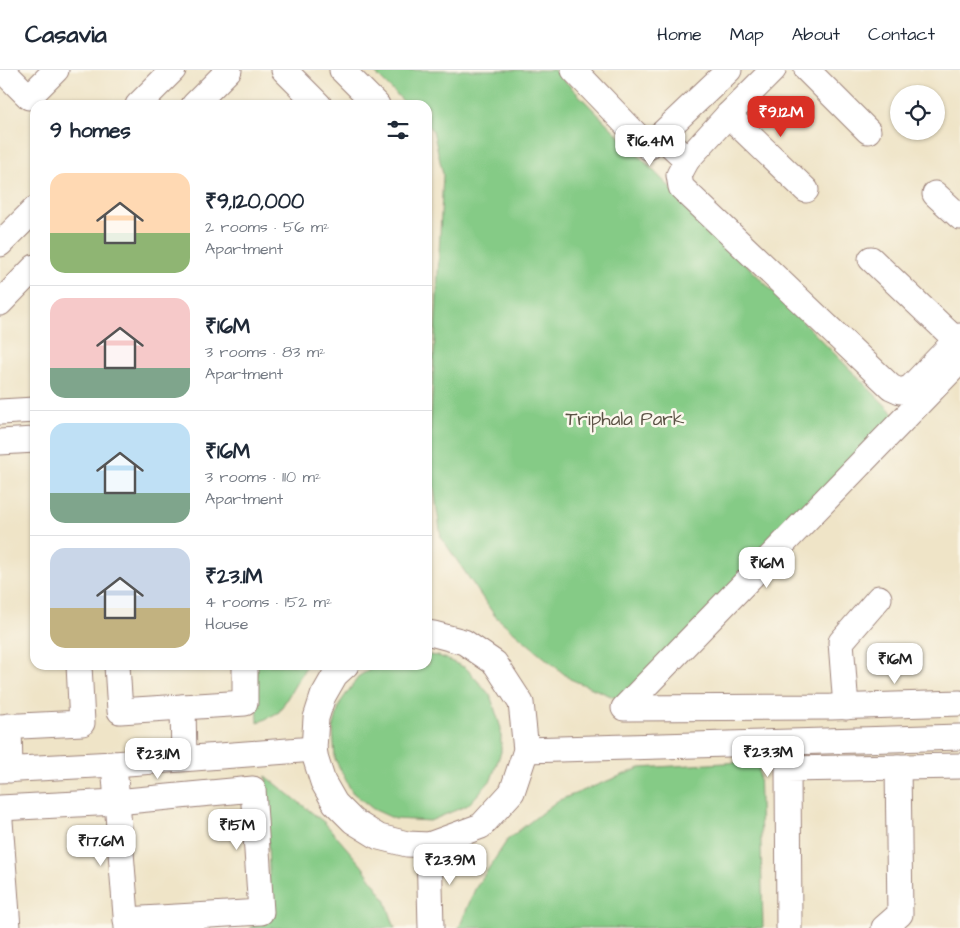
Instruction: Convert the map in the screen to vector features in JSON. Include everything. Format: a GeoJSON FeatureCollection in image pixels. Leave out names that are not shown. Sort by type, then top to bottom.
{"type":"FeatureCollection","features":[{"type":"Feature","properties":{"kind":"street"},"geometry":{"type":"LineString","coordinates":[[2,70],[29,97],[56,70]]}},
{"type":"Feature","properties":{"kind":"street"},"geometry":{"type":"LineString","coordinates":[[143,100],[173,70]]}},
{"type":"Feature","properties":{"kind":"street"},"geometry":{"type":"LineString","coordinates":[[199,100],[228,70]]}},
{"type":"Feature","properties":{"kind":"street"},"geometry":{"type":"LineString","coordinates":[[284,70],[314,100]]}},
{"type":"Feature","properties":{"kind":"street"},"geometry":{"type":"LineString","coordinates":[[342,70],[367,100]]}},
{"type":"Feature","properties":{"kind":"street"},"geometry":{"type":"LineString","coordinates":[[574,70],[648,147],[729,70]]}},
{"type":"Feature","properties":{"kind":"street"},"geometry":{"type":"LineString","coordinates":[[773,70],[687,160],[679,175],[681,187],[891,387],[900,391],[910,388],[959,346]]}},
{"type":"Feature","properties":{"kind":"street"},"geometry":{"type":"LineString","coordinates":[[807,70],[868,131]]}},
{"type":"Feature","properties":{"kind":"street"},"geometry":{"type":"LineString","coordinates":[[728,115],[806,190]]}},
{"type":"Feature","properties":{"kind":"street"},"geometry":{"type":"LineString","coordinates":[[660,135],[687,160]]}},
{"type":"Feature","properties":{"kind":"street"},"geometry":{"type":"LineString","coordinates":[[935,194],[960,217]]}},
{"type":"Feature","properties":{"kind":"street"},"geometry":{"type":"LineString","coordinates":[[0,244],[30,214]]}},
{"type":"Feature","properties":{"kind":"street"},"geometry":{"type":"LineString","coordinates":[[871,259],[959,346]]}},
{"type":"Feature","properties":{"kind":"street"},"geometry":{"type":"LineString","coordinates":[[0,302],[30,272]]}},
{"type":"Feature","properties":{"kind":"street"},"geometry":{"type":"LineString","coordinates":[[959,346],[624,708],[838,707],[960,703]]}},
{"type":"Feature","properties":{"kind":"street"},"geometry":{"type":"LineString","coordinates":[[0,412],[30,410]]}},
{"type":"Feature","properties":{"kind":"street"},"geometry":{"type":"LineString","coordinates":[[0,442],[30,440]]}},
{"type":"Feature","properties":{"kind":"street"},"geometry":{"type":"LineString","coordinates":[[837,740],[841,642],[879,598]]}},
{"type":"Feature","properties":{"kind":"street"},"geometry":{"type":"LineString","coordinates":[[340,670],[335,675],[323,696],[316,718],[314,749],[322,782],[335,803],[353,822],[379,837],[406,844],[429,845],[481,826],[512,792],[526,750],[521,703],[495,663],[464,642],[432,634]]}},
{"type":"Feature","properties":{"kind":"street"},"geometry":{"type":"LineString","coordinates":[[79,670],[82,723],[5,727],[5,770],[314,749]]}},
{"type":"Feature","properties":{"kind":"street"},"geometry":{"type":"LineString","coordinates":[[117,670],[120,712],[245,703],[245,670]]}},
{"type":"Feature","properties":{"kind":"street"},"geometry":{"type":"LineString","coordinates":[[183,707],[184,758]]}},
{"type":"Feature","properties":{"kind":"street"},"geometry":{"type":"LineString","coordinates":[[526,750],[960,737]]}},
{"type":"Feature","properties":{"kind":"street"},"geometry":{"type":"LineString","coordinates":[[0,808],[116,802],[253,789],[261,912],[126,924],[116,802],[114,764]]}},
{"type":"Feature","properties":{"kind":"street"},"geometry":{"type":"LineString","coordinates":[[789,928],[788,769],[960,766]]}},
{"type":"Feature","properties":{"kind":"street"},"geometry":{"type":"LineString","coordinates":[[884,928],[900,914],[898,767]]}},
{"type":"Feature","properties":{"kind":"street"},"geometry":{"type":"LineString","coordinates":[[0,822],[8,928]]}},
{"type":"Feature","properties":{"kind":"street"},"geometry":{"type":"LineString","coordinates":[[429,845],[431,928]]}},
{"type":"Feature","properties":{"kind":"green space","name":"Triphala Park"},"geometry":{"type":"Polygon","coordinates":[[[372,70],[554,70],[897,417],[629,691],[616,698],[570,679],[495,616],[441,537],[432,475],[432,394],[443,174],[432,130],[432,100],[402,100],[372,70]]]}},
{"type":"Feature","properties":{"kind":"green space"},"geometry":{"type":"Polygon","coordinates":[[[432,655],[439,656],[466,668],[490,695],[501,728],[501,752],[491,780],[468,805],[430,821],[395,819],[373,809],[352,792],[335,759],[333,729],[340,703],[359,676],[369,670],[432,670],[432,655]]]}},
{"type":"Feature","properties":{"kind":"green space"},"geometry":{"type":"Polygon","coordinates":[[[256,670],[304,670],[279,712],[258,723],[256,670]]]}},
{"type":"Feature","properties":{"kind":"green space"},"geometry":{"type":"Polygon","coordinates":[[[759,761],[763,928],[459,928],[475,889],[508,839],[557,801],[640,768],[759,761]]]}},
{"type":"Feature","properties":{"kind":"green space"},"geometry":{"type":"Polygon","coordinates":[[[266,776],[325,823],[362,866],[385,899],[395,928],[250,928],[270,907],[266,776]]]}}]}
